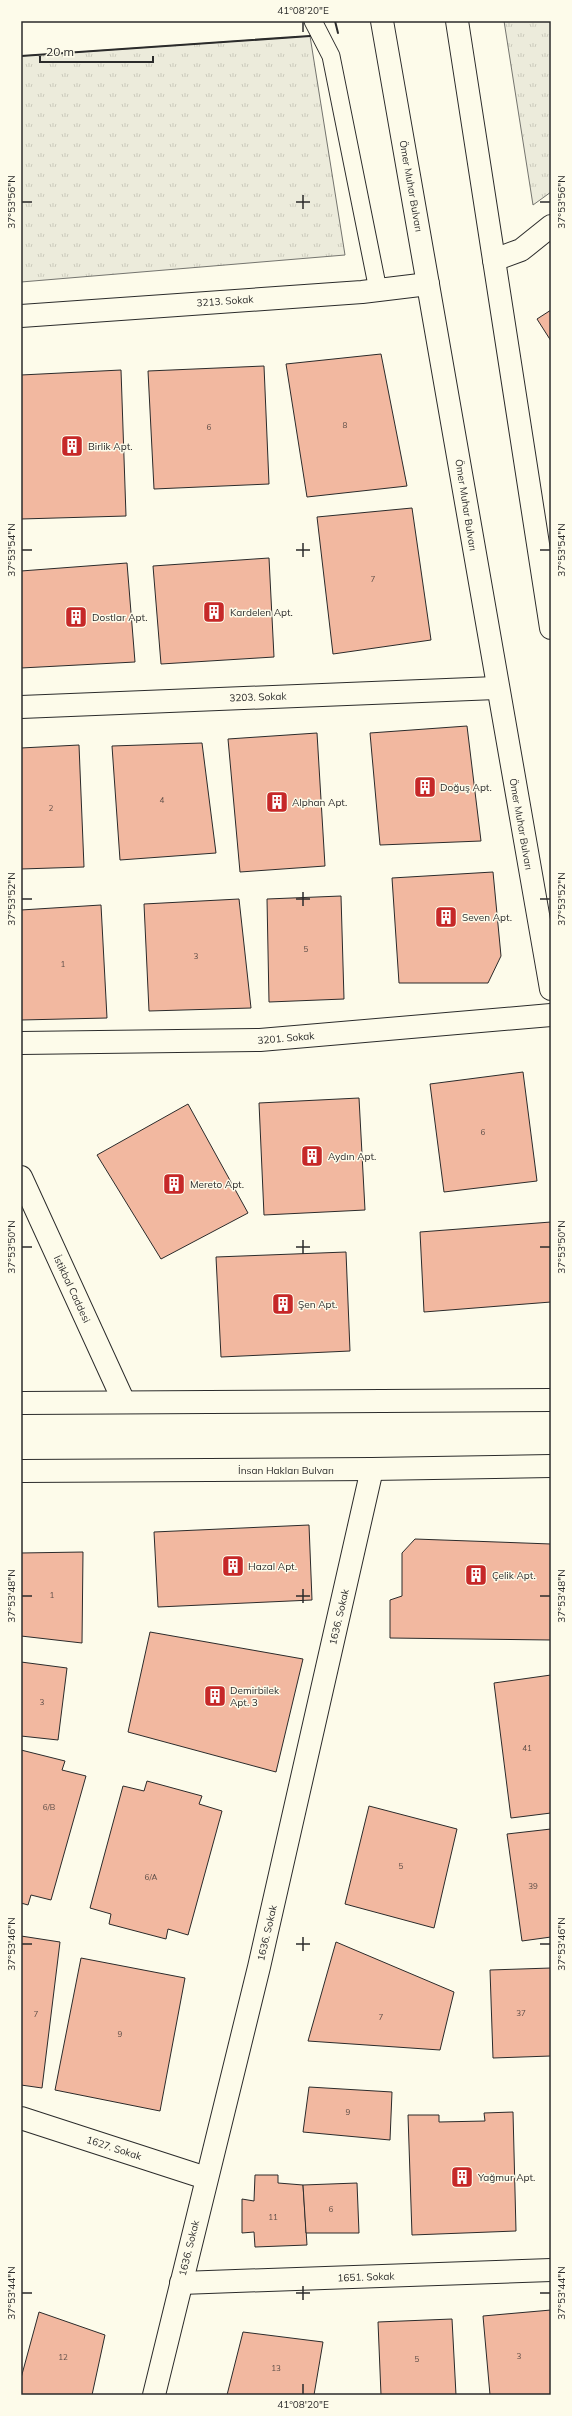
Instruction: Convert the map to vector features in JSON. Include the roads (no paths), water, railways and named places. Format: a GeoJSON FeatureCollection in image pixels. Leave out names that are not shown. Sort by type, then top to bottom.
{"type":"FeatureCollection","features":[{"type":"Feature","properties":{"kind":"street","name":"Ömer Muhar Bulvarı"},"geometry":{"type":"LineString","coordinates":[[382,21],[496,688],[551,989]]}},
{"type":"Feature","properties":{"kind":"street"},"geometry":{"type":"LineString","coordinates":[[457,21],[494,260],[547,574],[551,628]]}},
{"type":"Feature","properties":{"kind":"street"},"geometry":{"type":"LineString","coordinates":[[494,260],[521,250],[551,226]]}},
{"type":"Feature","properties":{"kind":"street","name":"3213. Sokak"},"geometry":{"type":"LineString","coordinates":[[21,316],[378,290],[428,284]]}},
{"type":"Feature","properties":{"kind":"street","name":"3203. Sokak"},"geometry":{"type":"LineString","coordinates":[[21,707],[496,688]]}},
{"type":"Feature","properties":{"kind":"street","name":"3201. Sokak"},"geometry":{"type":"LineString","coordinates":[[21,1043],[260,1040],[551,1014]]}},
{"type":"Feature","properties":{"kind":"street","name":"İstikbal Caddesi"},"geometry":{"type":"LineString","coordinates":[[21,1177],[124,1402]]}},
{"type":"Feature","properties":{"kind":"street"},"geometry":{"type":"LineString","coordinates":[[21,1403],[551,1400]]}},
{"type":"Feature","properties":{"kind":"street","name":"İnsan Hakları Bulvarı"},"geometry":{"type":"LineString","coordinates":[[21,1470],[372,1470],[551,1466]]}},
{"type":"Feature","properties":{"kind":"street","name":"1636. Sokak"},"geometry":{"type":"LineString","coordinates":[[154,2395],[206,2178],[259,1967],[372,1470]]}},
{"type":"Feature","properties":{"kind":"street","name":"1627. Sokak"},"geometry":{"type":"LineString","coordinates":[[21,2118],[206,2178]]}},
{"type":"Feature","properties":{"kind":"street","name":"1651. Sokak"},"geometry":{"type":"LineString","coordinates":[[181,2283],[551,2270]]}},
{"type":"Feature","properties":{"kind":"lane"},"geometry":{"type":"LineString","coordinates":[[314,21],[331,56],[378,290]]}},
{"type":"Feature","properties":{"kind":"place","name":"Birlik Apt."},"geometry":{"type":"Point","coordinates":[72,446]}},
{"type":"Feature","properties":{"kind":"place","name":"Kardelen Apt."},"geometry":{"type":"Point","coordinates":[214,612]}},
{"type":"Feature","properties":{"kind":"place","name":"Dostlar Apt."},"geometry":{"type":"Point","coordinates":[76,617]}},
{"type":"Feature","properties":{"kind":"place","name":"Doğuş Apt."},"geometry":{"type":"Point","coordinates":[425,787]}},
{"type":"Feature","properties":{"kind":"place","name":"Alphan Apt."},"geometry":{"type":"Point","coordinates":[277,802]}},
{"type":"Feature","properties":{"kind":"place","name":"Seven Apt."},"geometry":{"type":"Point","coordinates":[446,917]}},
{"type":"Feature","properties":{"kind":"place","name":"Aydın Apt."},"geometry":{"type":"Point","coordinates":[312,1156]}},
{"type":"Feature","properties":{"kind":"place","name":"Mereto Apt."},"geometry":{"type":"Point","coordinates":[174,1184]}},
{"type":"Feature","properties":{"kind":"place","name":"Şen Apt."},"geometry":{"type":"Point","coordinates":[283,1304]}},
{"type":"Feature","properties":{"kind":"place","name":"Hazal Apt."},"geometry":{"type":"Point","coordinates":[233,1566]}},
{"type":"Feature","properties":{"kind":"place","name":"Çelik Apt."},"geometry":{"type":"Point","coordinates":[476,1575]}},
{"type":"Feature","properties":{"kind":"place","name":"Demirbilek Apt. 3"},"geometry":{"type":"Point","coordinates":[215,1696]}},
{"type":"Feature","properties":{"kind":"place","name":"Yağmur Apt."},"geometry":{"type":"Point","coordinates":[462,2177]}}]}
